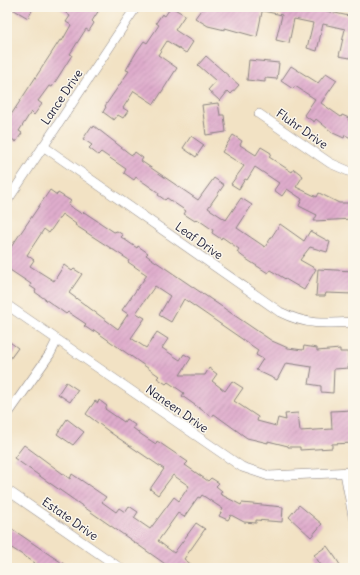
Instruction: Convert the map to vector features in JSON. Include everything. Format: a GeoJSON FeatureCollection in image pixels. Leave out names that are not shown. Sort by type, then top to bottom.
{"type":"FeatureCollection","features":[{"type":"Feature","properties":{"kind":"street","name":"Lance Drive"},"geometry":{"type":"LineString","coordinates":[[7,201],[136,7]]}},
{"type":"Feature","properties":{"kind":"street","name":"Fluhr Drive"},"geometry":{"type":"LineString","coordinates":[[259,114],[330,163],[353,173]]}},
{"type":"Feature","properties":{"kind":"street","name":"Leaf Drive"},"geometry":{"type":"LineString","coordinates":[[43,146],[280,312],[296,320],[308,323],[353,322]]}},
{"type":"Feature","properties":{"kind":"street","name":"Naneen Drive"},"geometry":{"type":"LineString","coordinates":[[7,305],[242,467],[269,476],[349,473]]}},
{"type":"Feature","properties":{"kind":"street"},"geometry":{"type":"LineString","coordinates":[[7,415],[50,354],[57,340]]}},
{"type":"Feature","properties":{"kind":"street"},"geometry":{"type":"LineString","coordinates":[[349,473],[353,516]]}},
{"type":"Feature","properties":{"kind":"street","name":"Estate Drive"},"geometry":{"type":"LineString","coordinates":[[7,490],[120,568]]}},
{"type":"Feature","properties":{"kind":"building"},"geometry":{"type":"Polygon","coordinates":[[[9,7],[34,7],[28,18],[9,7]]]}},
{"type":"Feature","properties":{"kind":"building"},"geometry":{"type":"Polygon","coordinates":[[[58,7],[101,7],[92,21],[94,23],[89,31],[86,29],[52,87],[49,86],[38,101],[42,104],[34,115],[31,112],[19,131],[22,133],[16,142],[12,139],[7,147],[7,121],[60,40],[62,41],[71,25],[66,22],[70,16],[58,7]]]}},
{"type":"Feature","properties":{"kind":"building"},"geometry":{"type":"Polygon","coordinates":[[[171,7],[185,15],[175,30],[193,42],[186,53],[167,41],[158,55],[177,68],[154,104],[134,91],[123,108],[128,111],[123,118],[118,115],[114,120],[103,112],[106,107],[105,106],[129,71],[126,70],[137,51],[144,41],[147,43],[159,25],[156,23],[162,14],[165,16],[171,7]]]}},
{"type":"Feature","properties":{"kind":"building"},"geometry":{"type":"Polygon","coordinates":[[[203,7],[263,7],[257,37],[225,28],[225,30],[208,26],[195,18],[203,7]]]}},
{"type":"Feature","properties":{"kind":"building"},"geometry":{"type":"Polygon","coordinates":[[[263,7],[312,7],[349,16],[350,12],[353,12],[353,45],[350,58],[339,56],[345,29],[323,24],[317,51],[307,48],[313,23],[294,19],[289,43],[276,40],[282,15],[263,11],[263,7]]]}},
{"type":"Feature","properties":{"kind":"building"},"geometry":{"type":"Polygon","coordinates":[[[206,56],[239,85],[231,94],[228,91],[220,101],[208,90],[216,81],[198,65],[206,56]]]}},
{"type":"Feature","properties":{"kind":"building"},"geometry":{"type":"Polygon","coordinates":[[[249,60],[279,63],[277,79],[265,78],[265,82],[247,80],[249,60]]]}},
{"type":"Feature","properties":{"kind":"building"},"geometry":{"type":"Polygon","coordinates":[[[291,66],[318,83],[326,73],[337,80],[321,103],[341,117],[342,115],[349,118],[348,120],[353,122],[353,139],[345,135],[344,138],[333,133],[316,119],[314,122],[304,115],[315,99],[295,86],[293,89],[281,81],[291,66]]]}},
{"type":"Feature","properties":{"kind":"building"},"geometry":{"type":"Polygon","coordinates":[[[218,103],[220,115],[224,115],[226,132],[206,135],[202,105],[218,103]]]}},
{"type":"Feature","properties":{"kind":"building"},"geometry":{"type":"Polygon","coordinates":[[[94,126],[130,154],[133,155],[135,152],[143,158],[141,161],[198,200],[214,178],[224,185],[208,208],[226,220],[241,198],[252,205],[237,228],[265,247],[280,224],[304,241],[310,231],[330,242],[327,252],[310,247],[300,260],[316,269],[304,290],[270,270],[268,273],[246,259],[237,252],[239,249],[222,237],[221,239],[212,233],[213,230],[197,219],[195,221],[184,214],[186,211],[167,198],[165,200],[158,195],[159,193],[136,177],[134,180],[124,173],[126,169],[101,152],[98,155],[89,148],[92,145],[83,139],[91,127],[93,128],[94,126]]]}},
{"type":"Feature","properties":{"kind":"building"},"geometry":{"type":"Polygon","coordinates":[[[233,135],[242,141],[240,145],[256,155],[261,147],[271,153],[269,157],[292,172],[294,169],[303,176],[296,187],[317,197],[319,193],[339,203],[353,203],[353,219],[314,221],[317,215],[299,206],[302,199],[287,189],[282,196],[274,190],[279,183],[255,167],[239,189],[231,184],[244,166],[222,152],[233,135]]]}},
{"type":"Feature","properties":{"kind":"building"},"geometry":{"type":"Polygon","coordinates":[[[191,136],[204,145],[196,157],[183,148],[191,136]]]}},
{"type":"Feature","properties":{"kind":"building"},"geometry":{"type":"Polygon","coordinates":[[[50,190],[71,201],[68,205],[82,214],[84,212],[114,232],[117,231],[123,235],[121,237],[137,248],[138,246],[148,253],[146,255],[272,341],[288,348],[303,350],[304,346],[317,348],[317,351],[340,349],[340,352],[348,352],[349,368],[334,369],[333,393],[321,392],[321,386],[309,384],[312,367],[286,363],[277,380],[256,370],[263,359],[256,355],[258,350],[184,299],[171,322],[159,315],[170,296],[155,286],[136,313],[145,318],[131,338],[146,348],[157,332],[168,339],[162,348],[180,360],[184,354],[191,358],[180,375],[205,375],[209,368],[217,374],[212,381],[225,391],[232,381],[243,388],[234,401],[258,417],[257,421],[276,426],[278,418],[286,420],[285,414],[298,413],[300,431],[332,429],[331,411],[353,410],[353,443],[332,444],[332,448],[300,450],[300,447],[288,447],[268,441],[268,443],[247,438],[214,414],[212,417],[182,396],[184,393],[168,382],[166,384],[157,378],[159,376],[94,330],[93,332],[84,326],[86,324],[68,312],[66,314],[35,292],[36,290],[30,286],[31,284],[7,268],[7,253],[50,190]],[[62,214],[49,233],[44,229],[27,255],[34,260],[30,266],[54,281],[64,265],[72,271],[74,269],[82,274],[69,293],[118,329],[128,314],[122,310],[147,275],[128,262],[129,260],[75,225],[76,224],[62,214]]]}},
{"type":"Feature","properties":{"kind":"building"},"geometry":{"type":"Polygon","coordinates":[[[318,269],[353,271],[353,294],[326,293],[325,296],[316,296],[318,269]]]}},
{"type":"Feature","properties":{"kind":"building"},"geometry":{"type":"Polygon","coordinates":[[[7,340],[18,348],[7,363],[7,340]]]}},
{"type":"Feature","properties":{"kind":"building"},"geometry":{"type":"Polygon","coordinates":[[[66,382],[78,390],[70,402],[58,394],[66,382]]]}},
{"type":"Feature","properties":{"kind":"building"},"geometry":{"type":"Polygon","coordinates":[[[99,400],[107,406],[105,409],[124,422],[126,419],[135,425],[133,428],[142,435],[156,444],[157,441],[188,462],[185,465],[208,481],[211,478],[219,483],[216,486],[222,491],[220,494],[241,505],[242,503],[283,507],[282,522],[256,520],[256,523],[244,522],[231,515],[228,520],[219,516],[223,509],[202,495],[200,498],[198,497],[184,517],[178,513],[158,541],[174,553],[196,523],[205,529],[184,559],[196,568],[171,568],[14,458],[24,445],[70,479],[72,474],[106,497],[102,502],[116,512],[119,508],[125,512],[129,506],[138,512],[134,518],[150,529],[174,497],[179,501],[189,486],[173,475],[158,495],[150,489],[164,469],[86,414],[95,401],[98,403],[99,400]]]}},
{"type":"Feature","properties":{"kind":"building"},"geometry":{"type":"Polygon","coordinates":[[[67,419],[84,432],[73,445],[57,434],[67,419]]]}},
{"type":"Feature","properties":{"kind":"building"},"geometry":{"type":"Polygon","coordinates":[[[299,505],[322,524],[311,537],[289,517],[299,505]]]}},
{"type":"Feature","properties":{"kind":"building"},"geometry":{"type":"Polygon","coordinates":[[[12,529],[70,568],[32,568],[35,563],[7,545],[7,537],[12,529]]]}},
{"type":"Feature","properties":{"kind":"building"},"geometry":{"type":"Polygon","coordinates":[[[327,546],[342,568],[323,568],[314,555],[327,546]]]}}]}
